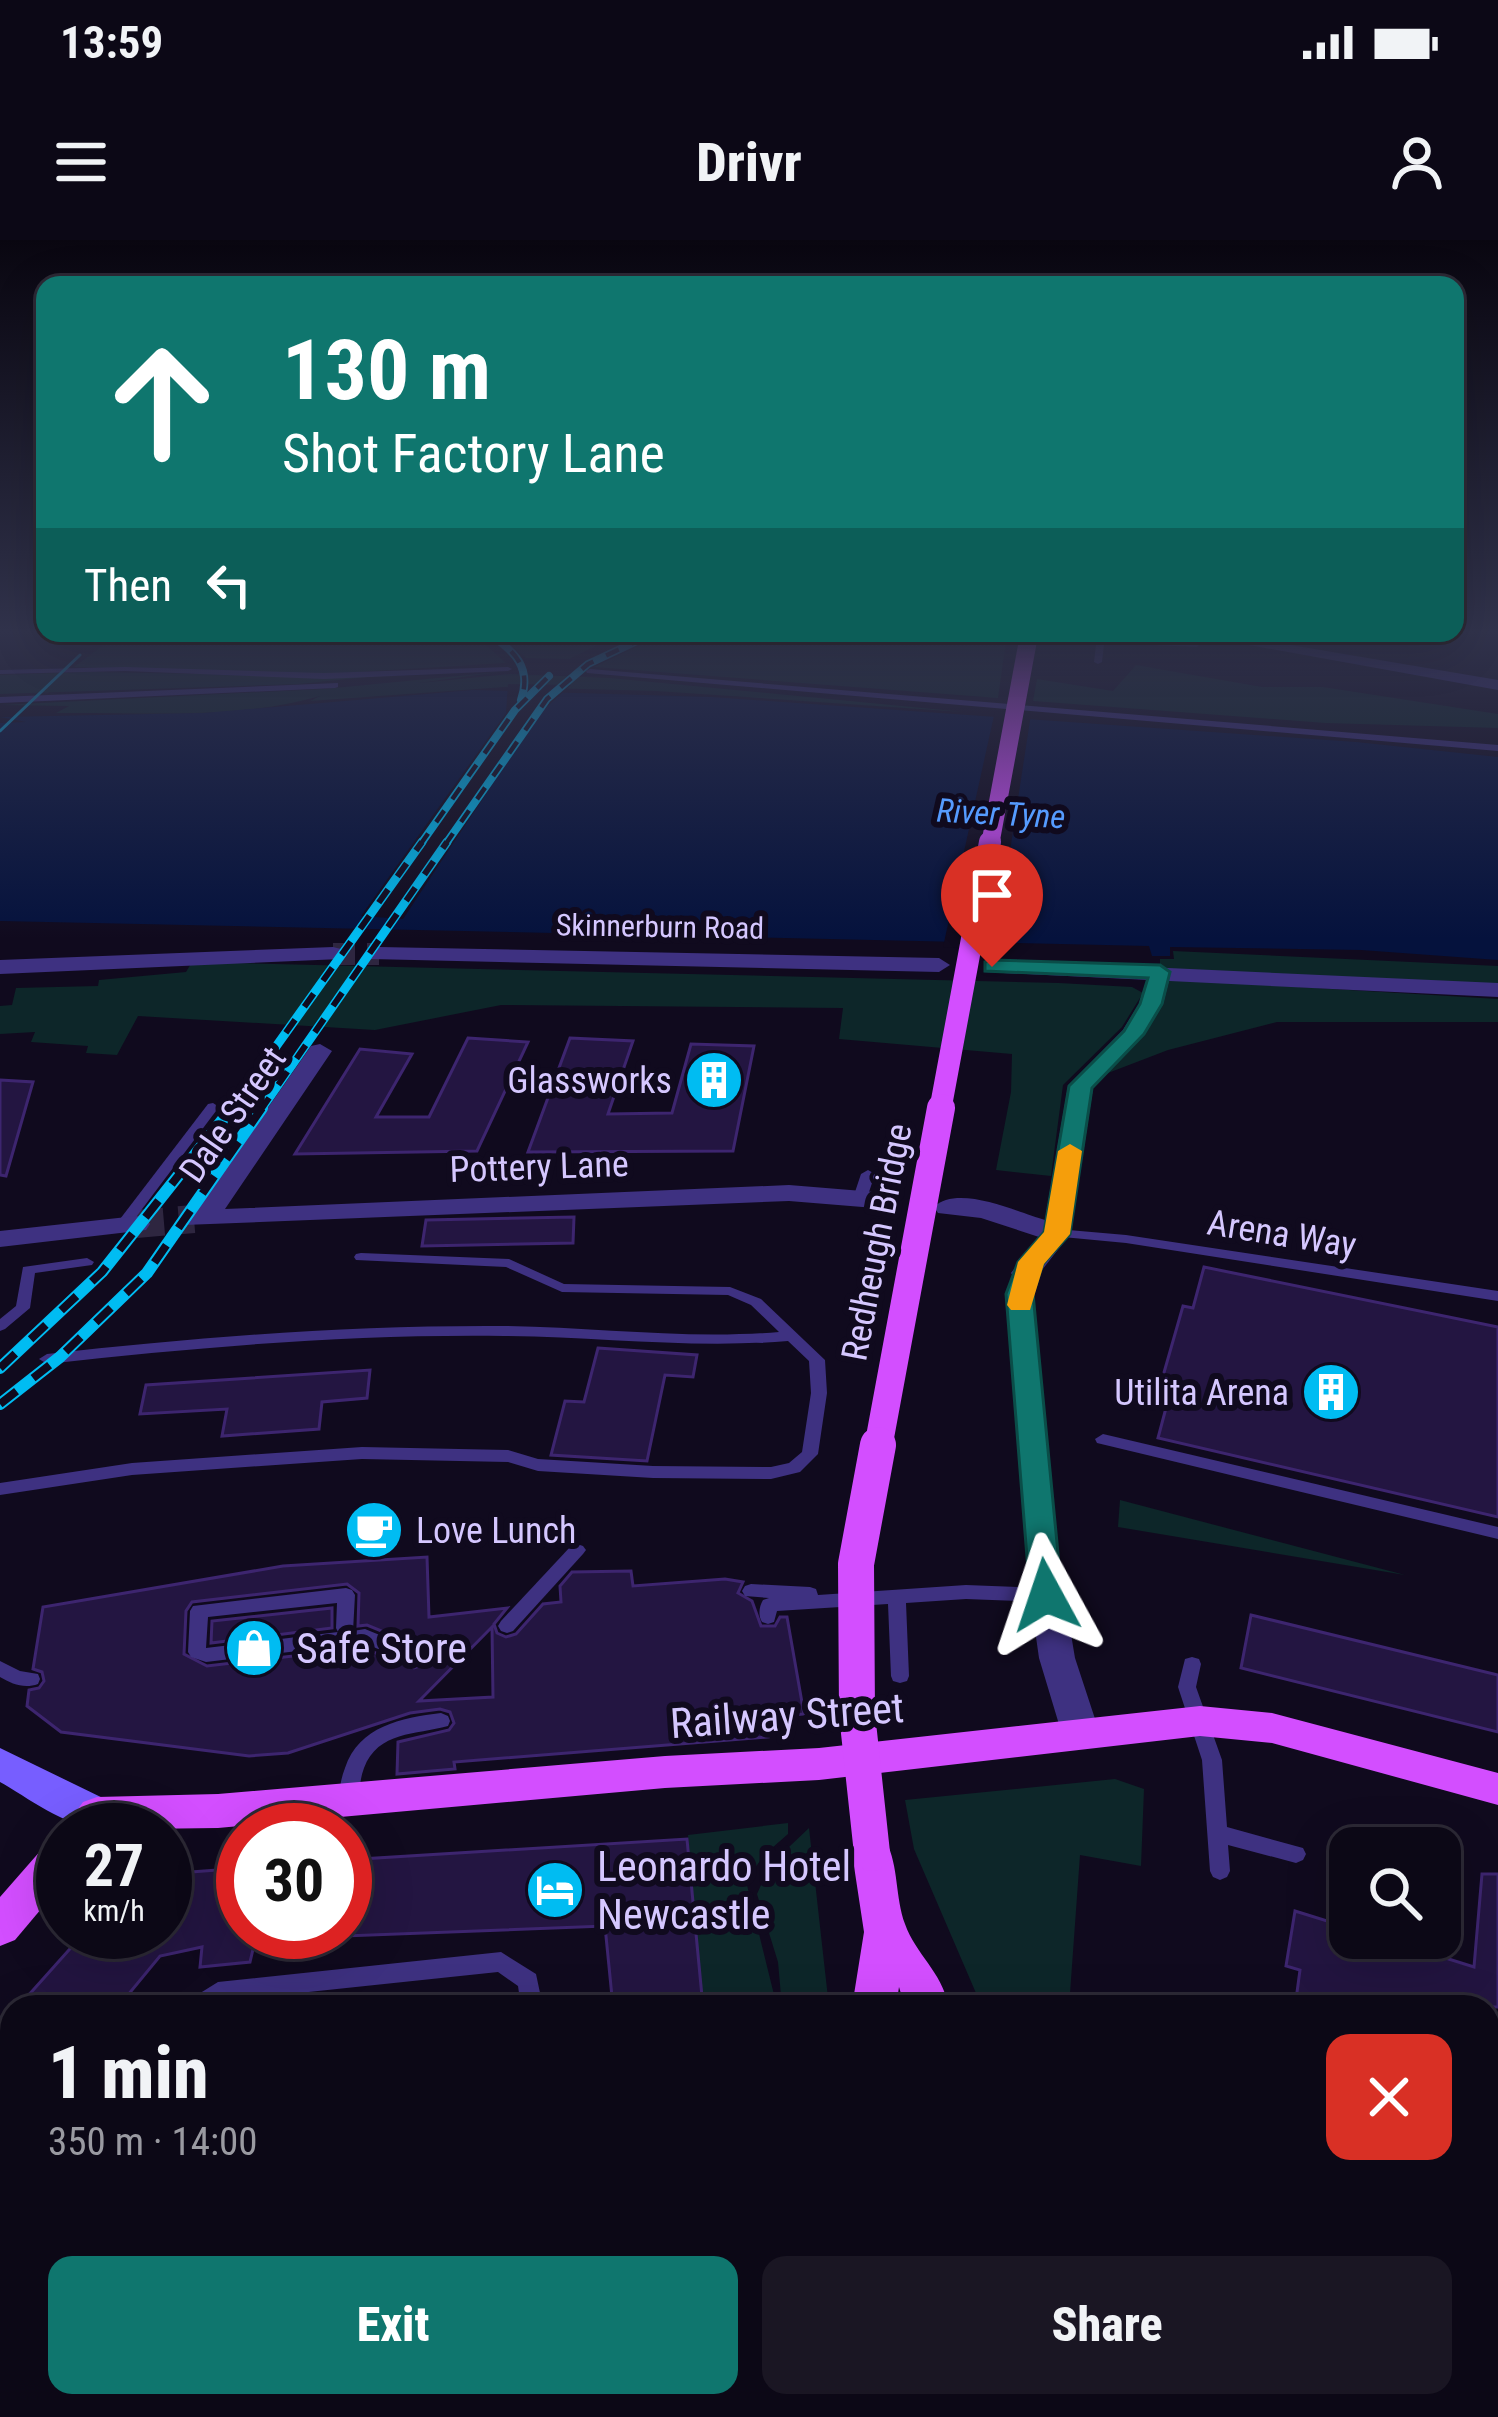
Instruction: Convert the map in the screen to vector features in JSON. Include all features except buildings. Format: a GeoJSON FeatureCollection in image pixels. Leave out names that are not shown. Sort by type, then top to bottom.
{"type":"FeatureCollection","features":[{"type":"Feature","properties":{"kind":"main road","name":"Redheugh Bridge"},"geometry":{"type":"LineString","coordinates":[[885,1932],[857,1714],[856,1564],[1011,736]]}},
{"type":"Feature","properties":{"kind":"main road","name":"Railway Street"},"geometry":{"type":"LineString","coordinates":[[192,1812],[908,1756],[1080,1731],[1199,1721],[1272,1728],[1498,1789]]}},
{"type":"Feature","properties":{"kind":"main road"},"geometry":{"type":"LineString","coordinates":[[0,1764],[61,1803]]}},
{"type":"Feature","properties":{"kind":"main road"},"geometry":{"type":"LineString","coordinates":[[0,1927],[36,1885]]}},
{"type":"Feature","properties":{"kind":"main road"},"geometry":{"type":"LineString","coordinates":[[885,1932],[928,1995]]}},
{"type":"Feature","properties":{"kind":"main road"},"geometry":{"type":"LineString","coordinates":[[876,1995],[885,1932]]}},
{"type":"Feature","properties":{"kind":"street"},"geometry":{"type":"LineString","coordinates":[[0,967],[333,954]]}},
{"type":"Feature","properties":{"kind":"street","name":"Skinnerburn Road"},"geometry":{"type":"LineString","coordinates":[[379,954],[939,965]]}},
{"type":"Feature","properties":{"kind":"street"},"geometry":{"type":"LineString","coordinates":[[992,967],[1498,990]]}},
{"type":"Feature","properties":{"kind":"street"},"geometry":{"type":"LineString","coordinates":[[1025,1274],[1057,1234],[1081,1086],[1133,1034],[1151,1004],[1160,972]]}},
{"type":"Feature","properties":{"kind":"street","name":"Dale Street"},"geometry":{"type":"LineString","coordinates":[[199,1218],[320,1051]]}},
{"type":"Feature","properties":{"kind":"street","name":"Pottery Lane"},"geometry":{"type":"LineString","coordinates":[[199,1218],[872,1191]]}},
{"type":"Feature","properties":{"kind":"street"},"geometry":{"type":"LineString","coordinates":[[948,1207],[984,1210],[1057,1234]]}},
{"type":"Feature","properties":{"kind":"street"},"geometry":{"type":"LineString","coordinates":[[0,1239],[129,1225]]}},
{"type":"Feature","properties":{"kind":"street"},"geometry":{"type":"LineString","coordinates":[[1045,1585],[1057,1658],[1080,1731]]}},
{"type":"Feature","properties":{"kind":"lane"},"geometry":{"type":"LineString","coordinates":[[1352,736],[1498,748]]}},
{"type":"Feature","properties":{"kind":"lane"},"geometry":{"type":"LineString","coordinates":[[129,1225],[213,1107]]}},
{"type":"Feature","properties":{"kind":"lane","name":"Arena Way"},"geometry":{"type":"LineString","coordinates":[[1057,1234],[1149,1243],[1498,1297]]}},
{"type":"Feature","properties":{"kind":"lane"},"geometry":{"type":"LineString","coordinates":[[0,1489],[132,1468],[362,1453],[508,1456],[538,1466],[653,1472],[771,1473],[794,1468],[810,1454],[817,1420],[817,1360],[756,1302],[730,1292],[562,1288],[509,1263],[361,1257]]}},
{"type":"Feature","properties":{"kind":"lane"},"geometry":{"type":"LineString","coordinates":[[0,1326],[23,1308],[28,1270],[87,1262]]}},
{"type":"Feature","properties":{"kind":"lane"},"geometry":{"type":"LineString","coordinates":[[768,1617],[769,1605],[1045,1585],[1019,1294],[1025,1274]]}},
{"type":"Feature","properties":{"kind":"lane"},"geometry":{"type":"LineString","coordinates":[[47,1360],[375,1332],[510,1330],[728,1343],[792,1336]]}},
{"type":"Feature","properties":{"kind":"lane"},"geometry":{"type":"LineString","coordinates":[[1103,1439],[1498,1533]]}},
{"type":"Feature","properties":{"kind":"lane"},"geometry":{"type":"LineString","coordinates":[[508,1626],[577,1550]]}},
{"type":"Feature","properties":{"kind":"lane"},"geometry":{"type":"LineString","coordinates":[[751,1592],[897,1598]]}},
{"type":"Feature","properties":{"kind":"lane"},"geometry":{"type":"LineString","coordinates":[[345,1628],[346,1595],[199,1611],[194,1644],[197,1652],[206,1655],[365,1636],[415,1657]]}},
{"type":"Feature","properties":{"kind":"lane"},"geometry":{"type":"LineString","coordinates":[[897,1598],[900,1676]]}},
{"type":"Feature","properties":{"kind":"lane"},"geometry":{"type":"LineString","coordinates":[[1192,1664],[1187,1687],[1212,1760],[1220,1870]]}},
{"type":"Feature","properties":{"kind":"lane"},"geometry":{"type":"LineString","coordinates":[[0,1668],[17,1678],[31,1678]]}},
{"type":"Feature","properties":{"kind":"lane"},"geometry":{"type":"LineString","coordinates":[[349,1801],[350,1772],[358,1754],[394,1729],[441,1720]]}},
{"type":"Feature","properties":{"kind":"lane"},"geometry":{"type":"LineString","coordinates":[[1220,1834],[1296,1854]]}},
{"type":"Feature","properties":{"kind":"lane"},"geometry":{"type":"LineString","coordinates":[[214,1995],[501,1962],[528,1981],[530,1995]]}},
{"type":"Feature","properties":{"kind":"green space"},"geometry":{"type":"Polygon","coordinates":[[[1173,951],[1498,966],[1498,990],[1160,972],[1160,959],[1174,959],[1173,951]]]}},
{"type":"Feature","properties":{"kind":"green space"},"geometry":{"type":"Polygon","coordinates":[[[192,962],[1059,983],[1132,987],[1143,993],[1122,1027],[1063,1085],[1051,1176],[996,1170],[1011,1092],[1012,1054],[839,1039],[843,1008],[501,1005],[375,1030],[138,1016],[117,1055],[86,1053],[88,1046],[31,1042],[35,1032],[0,1034],[0,1006],[12,1005],[16,988],[98,986],[99,980],[186,972],[192,962]]]}},
{"type":"Feature","properties":{"kind":"green space"},"geometry":{"type":"Polygon","coordinates":[[[1168,979],[1498,999],[1498,1022],[1277,1022],[1168,1050],[1095,1078],[1168,979]]]}},
{"type":"Feature","properties":{"kind":"green space"},"geometry":{"type":"Polygon","coordinates":[[[1120,1500],[1405,1575],[1118,1527],[1120,1500]]]}},
{"type":"Feature","properties":{"kind":"green space"},"geometry":{"type":"Polygon","coordinates":[[[1115,1779],[1144,1789],[1141,1866],[1080,1855],[1070,1995],[977,1995],[914,1849],[905,1800],[1115,1779]]]}},
{"type":"Feature","properties":{"kind":"green space"},"geometry":{"type":"Polygon","coordinates":[[[788,1823],[788,1834],[764,1855],[746,1881],[774,1995],[702,1995],[688,1835],[788,1823]]]}},
{"type":"Feature","properties":{"kind":"green space"},"geometry":{"type":"Polygon","coordinates":[[[809,1828],[828,1995],[781,1995],[778,1962],[757,1894],[770,1865],[809,1828]]]}},
{"type":"Feature","properties":{"kind":"water","name":"River Tyne"},"geometry":{"type":"Polygon","coordinates":[[[0,736],[1264,736],[1498,757],[1498,960],[1361,950],[1170,947],[1170,956],[1152,956],[1149,946],[0,921],[0,736]]]}},
{"type":"Feature","properties":{"kind":"pier"},"geometry":{"type":"Polygon","coordinates":[[[490,736],[525,736],[403,919],[361,916],[490,736]]]}},
{"type":"Feature","properties":{"kind":"pier"},"geometry":{"type":"Polygon","coordinates":[[[990,736],[1028,736],[995,949],[943,947],[990,736]]]}},
{"type":"Feature","properties":{"kind":"tunnel"},"geometry":{"type":"LineString","coordinates":[[333,954],[379,954]]}},
{"type":"Feature","properties":{"kind":"tunnel"},"geometry":{"type":"LineString","coordinates":[[136,1224],[194,1219]]}},
{"type":"Feature","properties":{"kind":"railway"},"geometry":{"type":"LineString","coordinates":[[420,845],[497,736]]}},
{"type":"Feature","properties":{"kind":"railway"},"geometry":{"type":"LineString","coordinates":[[445,845],[521,736]]}},
{"type":"Feature","properties":{"kind":"railway"},"geometry":{"type":"LineString","coordinates":[[230,1111],[422,842]]}},
{"type":"Feature","properties":{"kind":"railway"},"geometry":{"type":"LineString","coordinates":[[260,1111],[447,842]]}},
{"type":"Feature","properties":{"kind":"railway"},"geometry":{"type":"LineString","coordinates":[[0,1368],[102,1272],[232,1108]]}},
{"type":"Feature","properties":{"kind":"railway"},"geometry":{"type":"LineString","coordinates":[[0,1404],[60,1357],[147,1273],[262,1108]]}},
{"type":"Feature","properties":{"kind":"slow traffic"},"geometry":{"type":"LineString","coordinates":[[1020,1305],[1019,1294],[1031,1262],[1057,1234],[1070,1151]]}},
{"type":"Feature","properties":{"kind":"place","name":"Glassworks"},"geometry":{"type":"Point","coordinates":[714,1080]}},
{"type":"Feature","properties":{"kind":"place","name":"Utilita Arena"},"geometry":{"type":"Point","coordinates":[1331,1392]}},
{"type":"Feature","properties":{"kind":"place","name":"Love Lunch"},"geometry":{"type":"Point","coordinates":[374,1530]}},
{"type":"Feature","properties":{"kind":"place","name":"Safe Store"},"geometry":{"type":"Point","coordinates":[254,1648]}},
{"type":"Feature","properties":{"kind":"place","name":"Leonardo Hotel Newcastle"},"geometry":{"type":"Point","coordinates":[555,1890]}},
{"type":"Feature","properties":{"kind":"route"},"geometry":{"type":"LineString","coordinates":[[992,967],[1160,972],[1151,1004],[1133,1034],[1081,1086],[1057,1234],[1031,1262],[1019,1294],[1046,1595]]}}]}
